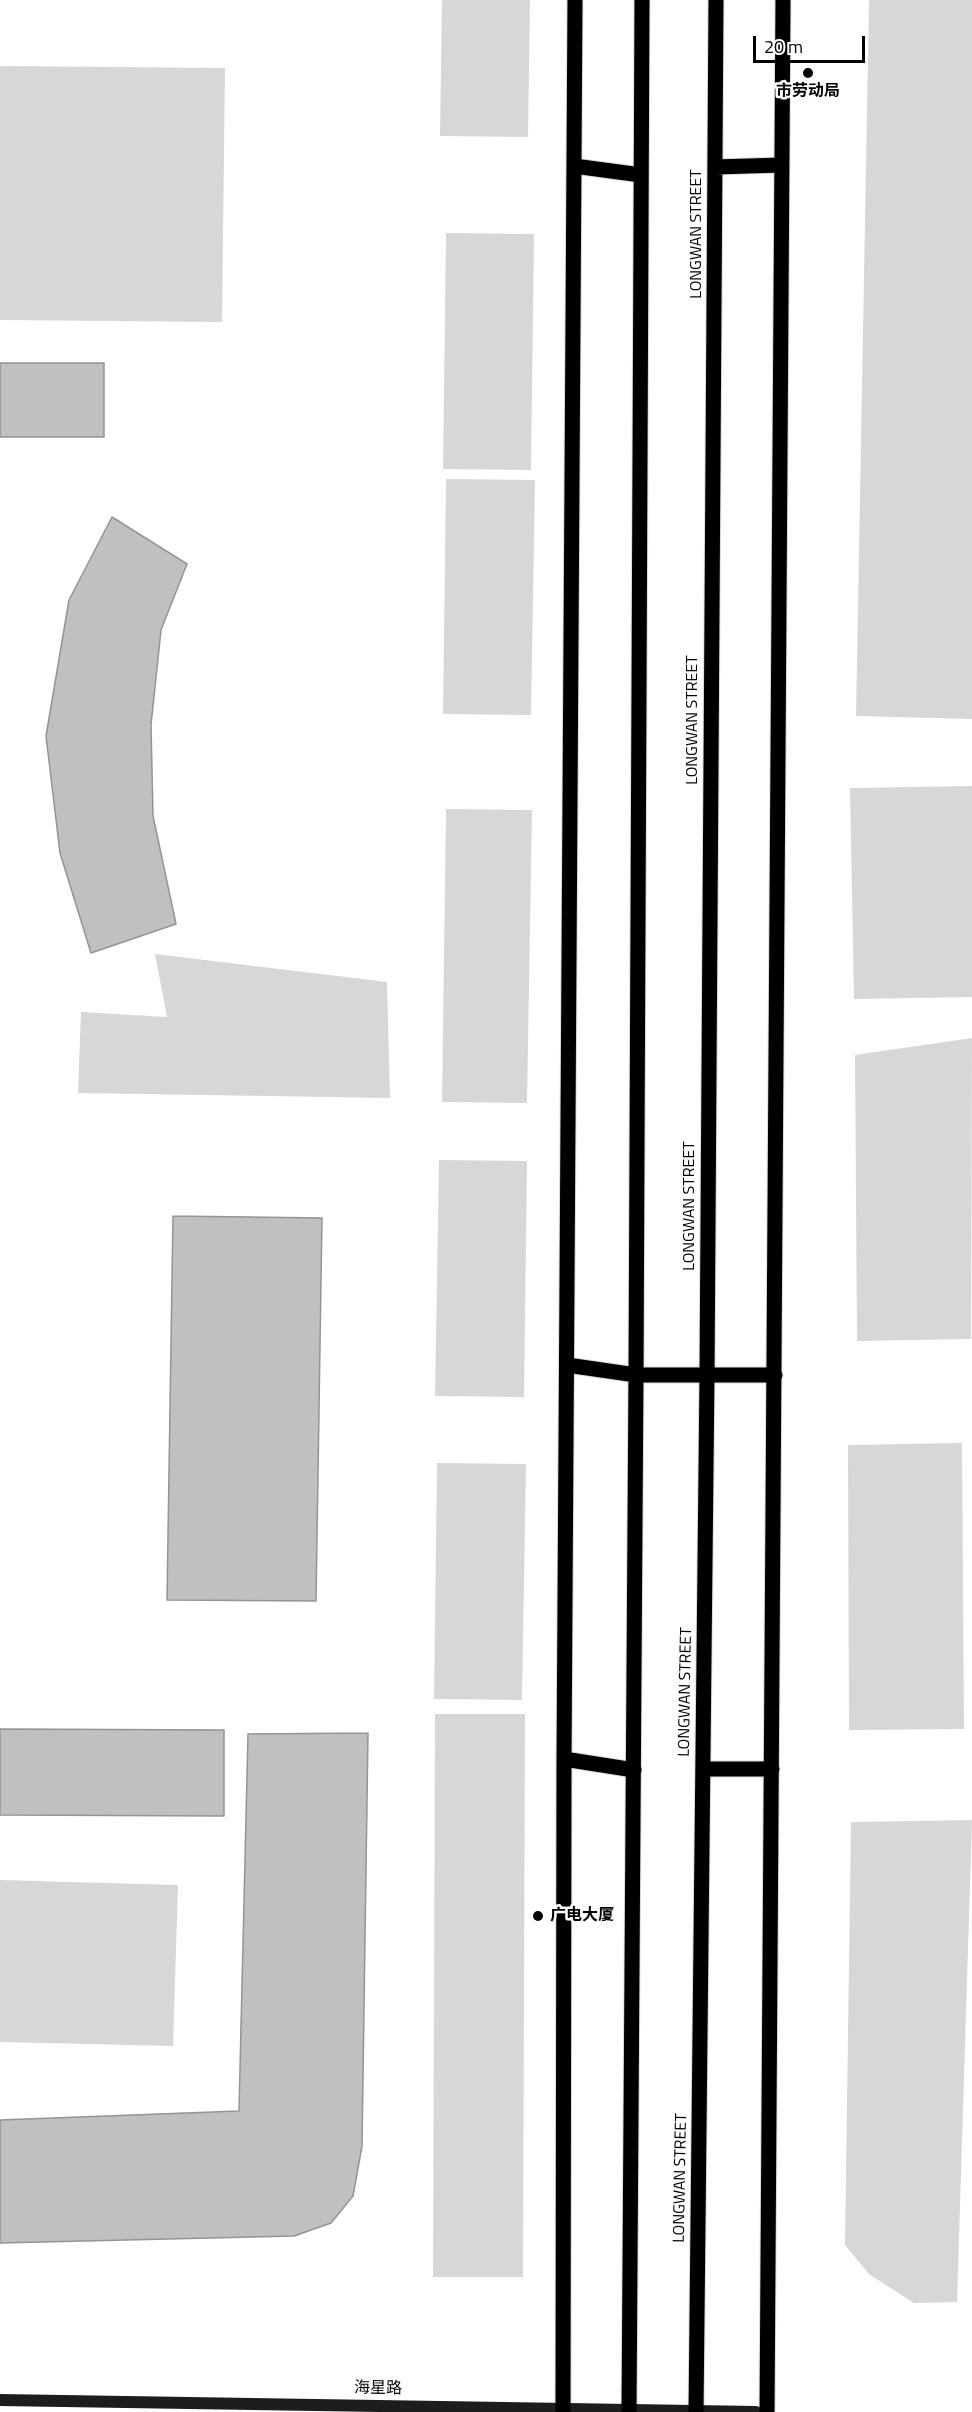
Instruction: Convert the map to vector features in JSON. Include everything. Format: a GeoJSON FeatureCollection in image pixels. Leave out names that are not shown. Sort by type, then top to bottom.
{"type":"FeatureCollection","features":[{"type":"Feature","properties":{"kind":"main road"},"geometry":{"type":"LineString","coordinates":[[563,2410],[564,1759],[575,0]]}},
{"type":"Feature","properties":{"kind":"main road"},"geometry":{"type":"LineString","coordinates":[[629,2410],[642,0]]}},
{"type":"Feature","properties":{"kind":"main road","name":"LONGWAN STREET"},"geometry":{"type":"LineString","coordinates":[[696,2411],[707,1375],[717,0]]}},
{"type":"Feature","properties":{"kind":"main road"},"geometry":{"type":"LineString","coordinates":[[767,2412],[783,0]]}},
{"type":"Feature","properties":{"kind":"main road"},"geometry":{"type":"LineString","coordinates":[[715,166],[782,165]]}},
{"type":"Feature","properties":{"kind":"main road"},"geometry":{"type":"LineString","coordinates":[[574,166],[641,175]]}},
{"type":"Feature","properties":{"kind":"main road"},"geometry":{"type":"LineString","coordinates":[[567,1365],[636,1375],[774,1375]]}},
{"type":"Feature","properties":{"kind":"main road"},"geometry":{"type":"LineString","coordinates":[[564,1759],[634,1770]]}},
{"type":"Feature","properties":{"kind":"main road"},"geometry":{"type":"LineString","coordinates":[[703,1769],[772,1769]]}},
{"type":"Feature","properties":{"kind":"main road","name":"海星路"},"geometry":{"type":"LineString","coordinates":[[0,2400],[756,2412]]}},
{"type":"Feature","properties":{"kind":"shaded area"},"geometry":{"type":"Polygon","coordinates":[[[442,0],[530,0],[528,137],[440,136],[442,0]]]}},
{"type":"Feature","properties":{"kind":"shaded area"},"geometry":{"type":"Polygon","coordinates":[[[869,0],[972,0],[972,719],[856,716],[869,0]]]}},
{"type":"Feature","properties":{"kind":"shaded area"},"geometry":{"type":"Polygon","coordinates":[[[0,66],[225,68],[222,322],[0,320],[0,66]]]}},
{"type":"Feature","properties":{"kind":"shaded area"},"geometry":{"type":"Polygon","coordinates":[[[446,233],[534,234],[531,470],[443,469],[446,233]]]}},
{"type":"Feature","properties":{"kind":"shaded area"},"geometry":{"type":"Polygon","coordinates":[[[446,479],[535,480],[531,715],[443,714],[446,479]]]}},
{"type":"Feature","properties":{"kind":"shaded area"},"geometry":{"type":"Polygon","coordinates":[[[972,786],[972,997],[854,999],[850,788],[972,786]]]}},
{"type":"Feature","properties":{"kind":"shaded area"},"geometry":{"type":"Polygon","coordinates":[[[446,809],[532,810],[527,1103],[442,1102],[446,809]]]}},
{"type":"Feature","properties":{"kind":"shaded area"},"geometry":{"type":"Polygon","coordinates":[[[155,954],[387,982],[390,1098],[78,1093],[81,1012],[167,1017],[155,954]]]}},
{"type":"Feature","properties":{"kind":"shaded area"},"geometry":{"type":"Polygon","coordinates":[[[972,1038],[971,1339],[857,1341],[855,1055],[972,1038]]]}},
{"type":"Feature","properties":{"kind":"shaded area"},"geometry":{"type":"Polygon","coordinates":[[[439,1160],[527,1161],[524,1397],[435,1396],[439,1160]]]}},
{"type":"Feature","properties":{"kind":"shaded area"},"geometry":{"type":"Polygon","coordinates":[[[962,1443],[964,1729],[849,1730],[848,1445],[962,1443]]]}},
{"type":"Feature","properties":{"kind":"shaded area"},"geometry":{"type":"Polygon","coordinates":[[[437,1463],[526,1464],[522,1700],[434,1699],[437,1463]]]}},
{"type":"Feature","properties":{"kind":"shaded area"},"geometry":{"type":"Polygon","coordinates":[[[435,1714],[525,1714],[523,2277],[433,2277],[435,1714]]]}},
{"type":"Feature","properties":{"kind":"shaded area"},"geometry":{"type":"Polygon","coordinates":[[[972,1820],[957,2302],[914,2303],[869,2274],[845,2245],[851,1822],[972,1820]]]}},
{"type":"Feature","properties":{"kind":"shaded area"},"geometry":{"type":"Polygon","coordinates":[[[0,1880],[178,1885],[173,2046],[0,2042],[0,1880]]]}},
{"type":"Feature","properties":{"kind":"building"},"geometry":{"type":"Polygon","coordinates":[[[0,363],[104,363],[104,437],[0,437],[0,363]]]}},
{"type":"Feature","properties":{"kind":"building"},"geometry":{"type":"Polygon","coordinates":[[[112,517],[187,564],[161,630],[151,725],[153,816],[176,924],[91,953],[60,853],[46,736],[69,600],[112,517]]]}},
{"type":"Feature","properties":{"kind":"building"},"geometry":{"type":"Polygon","coordinates":[[[173,1216],[322,1218],[316,1601],[167,1600],[173,1216]]]}},
{"type":"Feature","properties":{"kind":"building"},"geometry":{"type":"Polygon","coordinates":[[[0,1729],[224,1730],[224,1816],[0,1815],[0,1729]]]}},
{"type":"Feature","properties":{"kind":"building"},"geometry":{"type":"Polygon","coordinates":[[[368,1733],[362,2146],[353,2196],[331,2223],[294,2236],[0,2243],[0,2120],[239,2111],[248,1734],[368,1733]]]}},
{"type":"Feature","properties":{"kind":"place","name":"市劳动局"},"geometry":{"type":"Point","coordinates":[808,73]}},
{"type":"Feature","properties":{"kind":"place","name":"广电大厦"},"geometry":{"type":"Point","coordinates":[538,1916]}}]}
